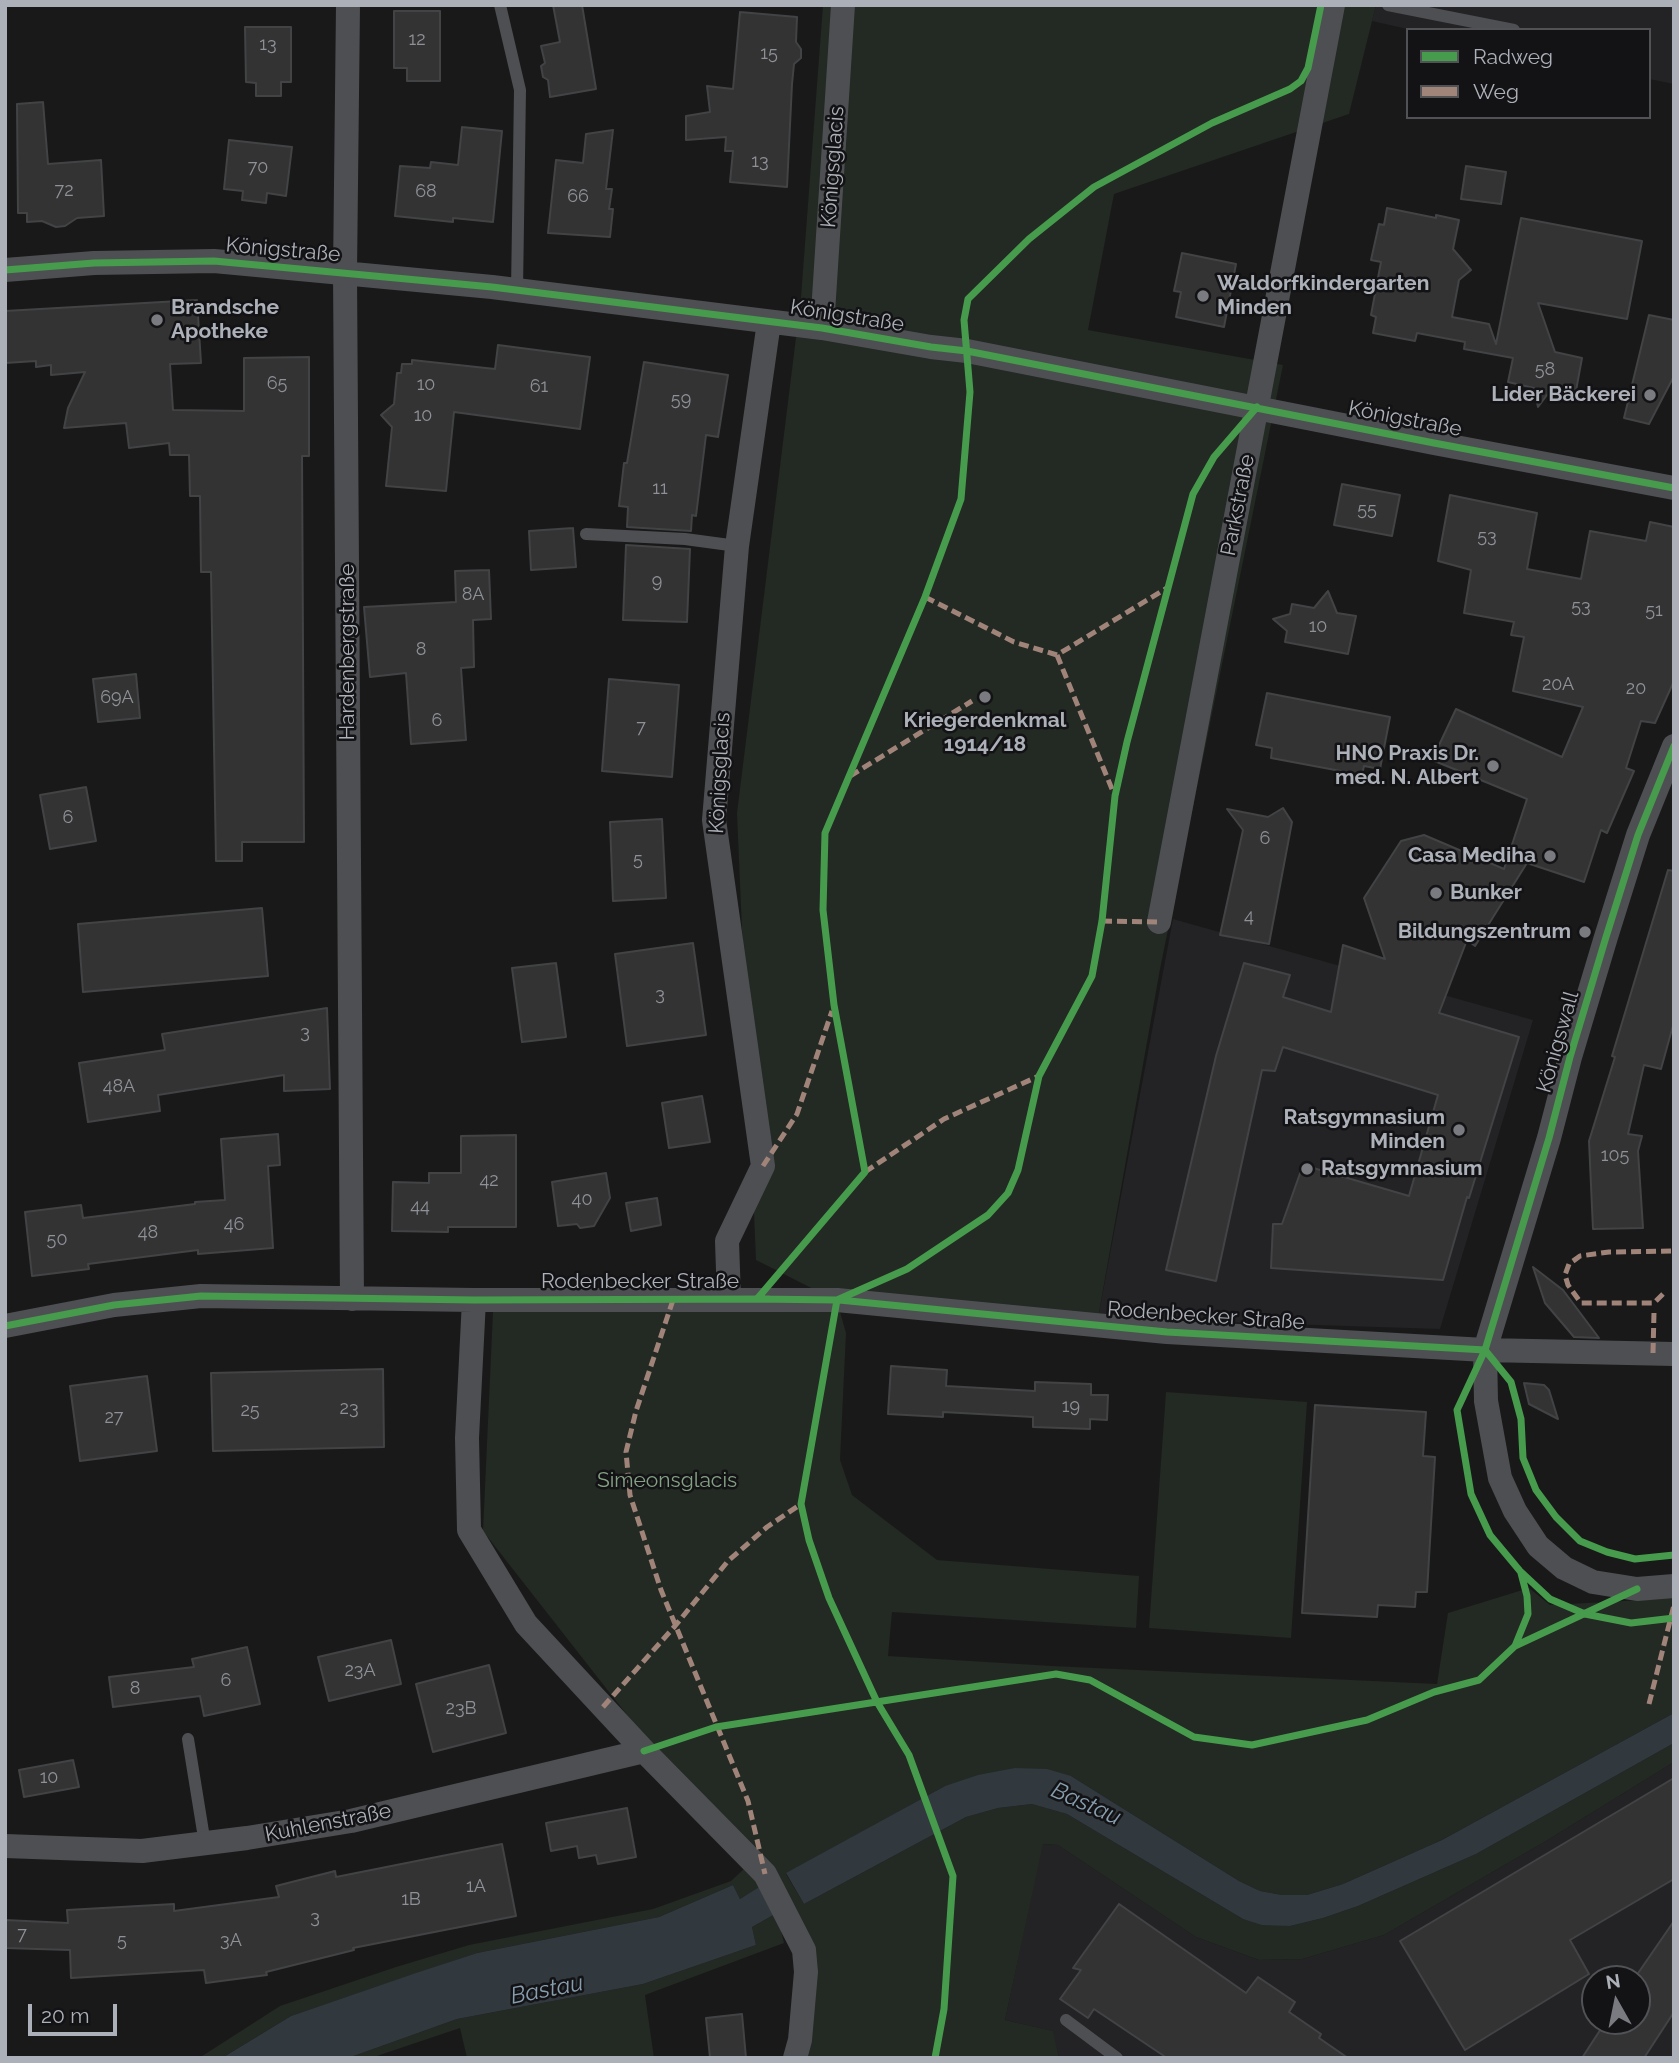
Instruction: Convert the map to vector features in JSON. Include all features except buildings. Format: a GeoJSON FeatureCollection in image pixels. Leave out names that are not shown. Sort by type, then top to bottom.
{"type":"FeatureCollection","features":[{"type":"Feature","properties":{"kind":"street","name":"Hardenbergstraße"},"geometry":{"type":"LineString","coordinates":[[348,5],[345,273],[352,1299]]}},
{"type":"Feature","properties":{"kind":"street","name":"Königsglacis"},"geometry":{"type":"LineString","coordinates":[[822,328],[843,5]]}},
{"type":"Feature","properties":{"kind":"street","name":"Parkstraße"},"geometry":{"type":"LineString","coordinates":[[1159,922],[1333,5]]}},
{"type":"Feature","properties":{"kind":"street","name":"Königstraße"},"geometry":{"type":"LineString","coordinates":[[5,270],[94,263],[214,261],[517,290],[822,328],[967,351],[1674,488]]}},
{"type":"Feature","properties":{"kind":"street","name":"Königsglacis"},"geometry":{"type":"LineString","coordinates":[[729,1299],[727,1241],[763,1166],[714,820],[737,546],[769,322]]}},
{"type":"Feature","properties":{"kind":"street","name":"Königswall"},"geometry":{"type":"LineString","coordinates":[[1674,746],[1638,835],[1610,924],[1485,1350],[1486,1401],[1500,1478],[1515,1511],[1538,1546],[1564,1568],[1593,1582],[1637,1590],[1674,1586]]}},
{"type":"Feature","properties":{"kind":"street","name":"Rodenbecker Straße"},"geometry":{"type":"LineString","coordinates":[[5,1326],[114,1305],[201,1296],[474,1300],[837,1300],[1167,1332],[1485,1350],[1674,1354]]}},
{"type":"Feature","properties":{"kind":"street"},"geometry":{"type":"LineString","coordinates":[[474,1300],[467,1438],[469,1530],[526,1624],[644,1751],[765,1874],[804,1950],[806,1972],[800,2040],[795,2058]]}},
{"type":"Feature","properties":{"kind":"street","name":"Kuhlenstraße"},"geometry":{"type":"LineString","coordinates":[[5,1846],[142,1851],[205,1843],[351,1821],[644,1751]]}},
{"type":"Feature","properties":{"kind":"lane"},"geometry":{"type":"LineString","coordinates":[[500,5],[520,90],[517,290]]}},
{"type":"Feature","properties":{"kind":"lane"},"geometry":{"type":"LineString","coordinates":[[1388,5],[1504,28]]}},
{"type":"Feature","properties":{"kind":"lane"},"geometry":{"type":"LineString","coordinates":[[586,534],[737,546]]}},
{"type":"Feature","properties":{"kind":"lane"},"geometry":{"type":"LineString","coordinates":[[188,1739],[205,1843]]}},
{"type":"Feature","properties":{"kind":"lane"},"geometry":{"type":"LineString","coordinates":[[1066,2020],[1117,2058]]}},
{"type":"Feature","properties":{"kind":"shaded area"},"geometry":{"type":"Polygon","coordinates":[[[1376,5],[1674,5],[1674,84],[1651,79],[1651,28],[1406,29],[1372,21],[1376,5]]]}},
{"type":"Feature","properties":{"kind":"shaded area","name":"Ratsgymnasium"},"geometry":{"type":"Polygon","coordinates":[[[1173,919],[1533,1020],[1440,1329],[1098,1318],[1173,919]]]}},
{"type":"Feature","properties":{"kind":"shaded area"},"geometry":{"type":"Polygon","coordinates":[[[1674,1762],[1674,2058],[1059,2058],[1052,2031],[1005,2020],[1042,1844],[1058,1845],[1196,1937],[1259,1960],[1302,1959],[1384,1935],[1546,1841],[1674,1762]]]}},
{"type":"Feature","properties":{"kind":"green space","name":"Simeonsglacis"},"geometry":{"type":"Polygon","coordinates":[[[823,5],[1376,5],[1349,114],[1114,194],[1088,330],[1283,365],[1160,969],[1098,1318],[837,1301],[846,1333],[840,1460],[852,1495],[937,1560],[1139,1576],[1136,1628],[892,1612],[888,1656],[1437,1684],[1448,1613],[1529,1588],[1550,1605],[1674,1596],[1674,1713],[1442,1840],[1343,1884],[1307,1895],[1282,1895],[1260,1891],[1239,1881],[1071,1776],[945,1786],[786,1874],[804,1904],[966,1817],[998,1808],[1032,1804],[1067,1814],[1243,1919],[1290,1926],[1358,1906],[1476,1854],[1674,1743],[1674,1762],[1546,1841],[1384,1935],[1302,1959],[1259,1960],[1196,1937],[1058,1845],[1043,1844],[1005,2020],[1053,2031],[1059,2058],[790,2058],[815,1955],[762,1887],[740,1899],[733,1885],[659,1917],[477,1953],[291,2016],[222,2058],[199,2058],[280,2006],[469,1945],[653,1909],[731,1881],[746,1867],[483,1531],[493,1312],[835,1300],[756,1260],[737,813],[801,297],[823,5]]]}},
{"type":"Feature","properties":{"kind":"green space"},"geometry":{"type":"Polygon","coordinates":[[[1166,1392],[1307,1402],[1291,1638],[1149,1628],[1166,1392]]]}},
{"type":"Feature","properties":{"kind":"green space"},"geometry":{"type":"Polygon","coordinates":[[[777,1913],[784,1943],[645,1995],[654,2058],[467,2058],[460,2028],[371,2058],[348,2058],[457,2019],[643,1984],[756,1945],[752,1927],[777,1913]]]}},
{"type":"Feature","properties":{"kind":"water","name":"Bastau"},"geometry":{"type":"Polygon","coordinates":[[[1674,1713],[1674,1743],[1476,1854],[1358,1906],[1290,1926],[1262,1925],[1243,1919],[1067,1814],[1032,1804],[998,1808],[966,1817],[804,1904],[786,1873],[945,1786],[978,1775],[1015,1768],[1047,1769],[1071,1776],[1239,1881],[1260,1891],[1282,1895],[1307,1895],[1343,1884],[1442,1840],[1674,1713]]]}},
{"type":"Feature","properties":{"kind":"water","name":"Bastau"},"geometry":{"type":"Polygon","coordinates":[[[733,1885],[740,1899],[761,1886],[777,1913],[752,1927],[756,1945],[643,1984],[457,2019],[348,2058],[222,2058],[291,2016],[416,1973],[477,1953],[659,1917],[733,1885]]]}},
{"type":"Feature","properties":{"kind":"marked path"},"geometry":{"type":"LineString","coordinates":[[925,597],[1014,642],[1057,655],[1167,588]]}},
{"type":"Feature","properties":{"kind":"marked path"},"geometry":{"type":"LineString","coordinates":[[1057,655],[1114,794]]}},
{"type":"Feature","properties":{"kind":"marked path"},"geometry":{"type":"LineString","coordinates":[[850,776],[972,701]]}},
{"type":"Feature","properties":{"kind":"marked path"},"geometry":{"type":"LineString","coordinates":[[1102,921],[1159,922]]}},
{"type":"Feature","properties":{"kind":"marked path"},"geometry":{"type":"LineString","coordinates":[[763,1166],[797,1114],[832,1011]]}},
{"type":"Feature","properties":{"kind":"marked path"},"geometry":{"type":"LineString","coordinates":[[865,1172],[944,1119],[1039,1076]]}},
{"type":"Feature","properties":{"kind":"marked path"},"geometry":{"type":"LineString","coordinates":[[1663,1294],[1654,1303],[1581,1303],[1568,1285],[1565,1275],[1569,1264],[1580,1256],[1609,1252],[1674,1251]]}},
{"type":"Feature","properties":{"kind":"marked path"},"geometry":{"type":"LineString","coordinates":[[673,1300],[636,1411],[626,1452],[630,1495],[661,1590],[748,1801],[765,1874]]}},
{"type":"Feature","properties":{"kind":"marked path"},"geometry":{"type":"LineString","coordinates":[[1653,1353],[1654,1312]]}},
{"type":"Feature","properties":{"kind":"marked path"},"geometry":{"type":"LineString","coordinates":[[603,1707],[728,1561],[767,1527],[801,1504]]}},
{"type":"Feature","properties":{"kind":"marked path"},"geometry":{"type":"LineString","coordinates":[[1649,1704],[1674,1605]]}},
{"type":"Feature","properties":{"kind":"cycle path"},"geometry":{"type":"LineString","coordinates":[[1257,407],[1214,457],[1193,494],[1115,796],[1102,921],[1092,976],[1039,1076],[1018,1170],[1008,1193],[988,1215],[907,1269],[837,1300],[757,1299],[865,1172],[834,1005],[823,910],[825,833],[925,597],[961,499],[970,392],[964,320],[968,299],[1029,239],[1094,187],[1212,123],[1290,89],[1301,81],[1308,68],[1321,5]]}},
{"type":"Feature","properties":{"kind":"cycle path"},"geometry":{"type":"LineString","coordinates":[[5,270],[94,263],[214,261],[492,287],[822,328],[967,351],[1674,488]]}},
{"type":"Feature","properties":{"kind":"cycle path"},"geometry":{"type":"LineString","coordinates":[[1674,746],[1638,835],[1606,937],[1485,1350],[1457,1410],[1471,1494],[1490,1535],[1520,1571],[1550,1599],[1585,1614],[1631,1623],[1674,1618]]}},
{"type":"Feature","properties":{"kind":"cycle path"},"geometry":{"type":"LineString","coordinates":[[5,1326],[114,1305],[201,1296],[474,1300],[769,1299]]}},
{"type":"Feature","properties":{"kind":"cycle path"},"geometry":{"type":"LineString","coordinates":[[837,1300],[801,1504],[809,1540],[829,1598],[877,1702],[909,1755],[953,1876],[944,2009],[935,2058]]}},
{"type":"Feature","properties":{"kind":"cycle path"},"geometry":{"type":"LineString","coordinates":[[839,1300],[1167,1332],[1485,1350]]}},
{"type":"Feature","properties":{"kind":"cycle path"},"geometry":{"type":"LineString","coordinates":[[1485,1350],[1511,1382],[1521,1419],[1523,1458],[1536,1490],[1556,1517],[1580,1541],[1607,1552],[1635,1559],[1674,1555]]}},
{"type":"Feature","properties":{"kind":"cycle path"},"geometry":{"type":"LineString","coordinates":[[644,1751],[716,1727],[1056,1674],[1090,1680],[1194,1737],[1252,1745],[1367,1720],[1434,1692],[1479,1680],[1515,1646],[1528,1614],[1521,1573]]}},
{"type":"Feature","properties":{"kind":"cycle path"},"geometry":{"type":"LineString","coordinates":[[1515,1646],[1637,1589]]}},
{"type":"Feature","properties":{"kind":"place","name":"Waldorfkindergarten Minden"},"geometry":{"type":"Point","coordinates":[1203,296]}},
{"type":"Feature","properties":{"kind":"place","name":"Brandsche Apotheke"},"geometry":{"type":"Point","coordinates":[157,320]}},
{"type":"Feature","properties":{"kind":"place","name":"Lider Bäckerei"},"geometry":{"type":"Point","coordinates":[1650,395]}},
{"type":"Feature","properties":{"kind":"place","name":"Kriegerdenkmal 1914/18"},"geometry":{"type":"Point","coordinates":[985,697]}},
{"type":"Feature","properties":{"kind":"place","name":"HNO Praxis Dr. med. N. Albert"},"geometry":{"type":"Point","coordinates":[1493,766]}},
{"type":"Feature","properties":{"kind":"place","name":"Casa Mediha"},"geometry":{"type":"Point","coordinates":[1550,856]}},
{"type":"Feature","properties":{"kind":"place","name":"Bunker"},"geometry":{"type":"Point","coordinates":[1436,893]}},
{"type":"Feature","properties":{"kind":"place","name":"Bildungszentrum"},"geometry":{"type":"Point","coordinates":[1585,932]}},
{"type":"Feature","properties":{"kind":"place","name":"Ratsgymnasium Minden"},"geometry":{"type":"Point","coordinates":[1459,1130]}},
{"type":"Feature","properties":{"kind":"place","name":"Ratsgymnasium"},"geometry":{"type":"Point","coordinates":[1307,1169]}}]}
